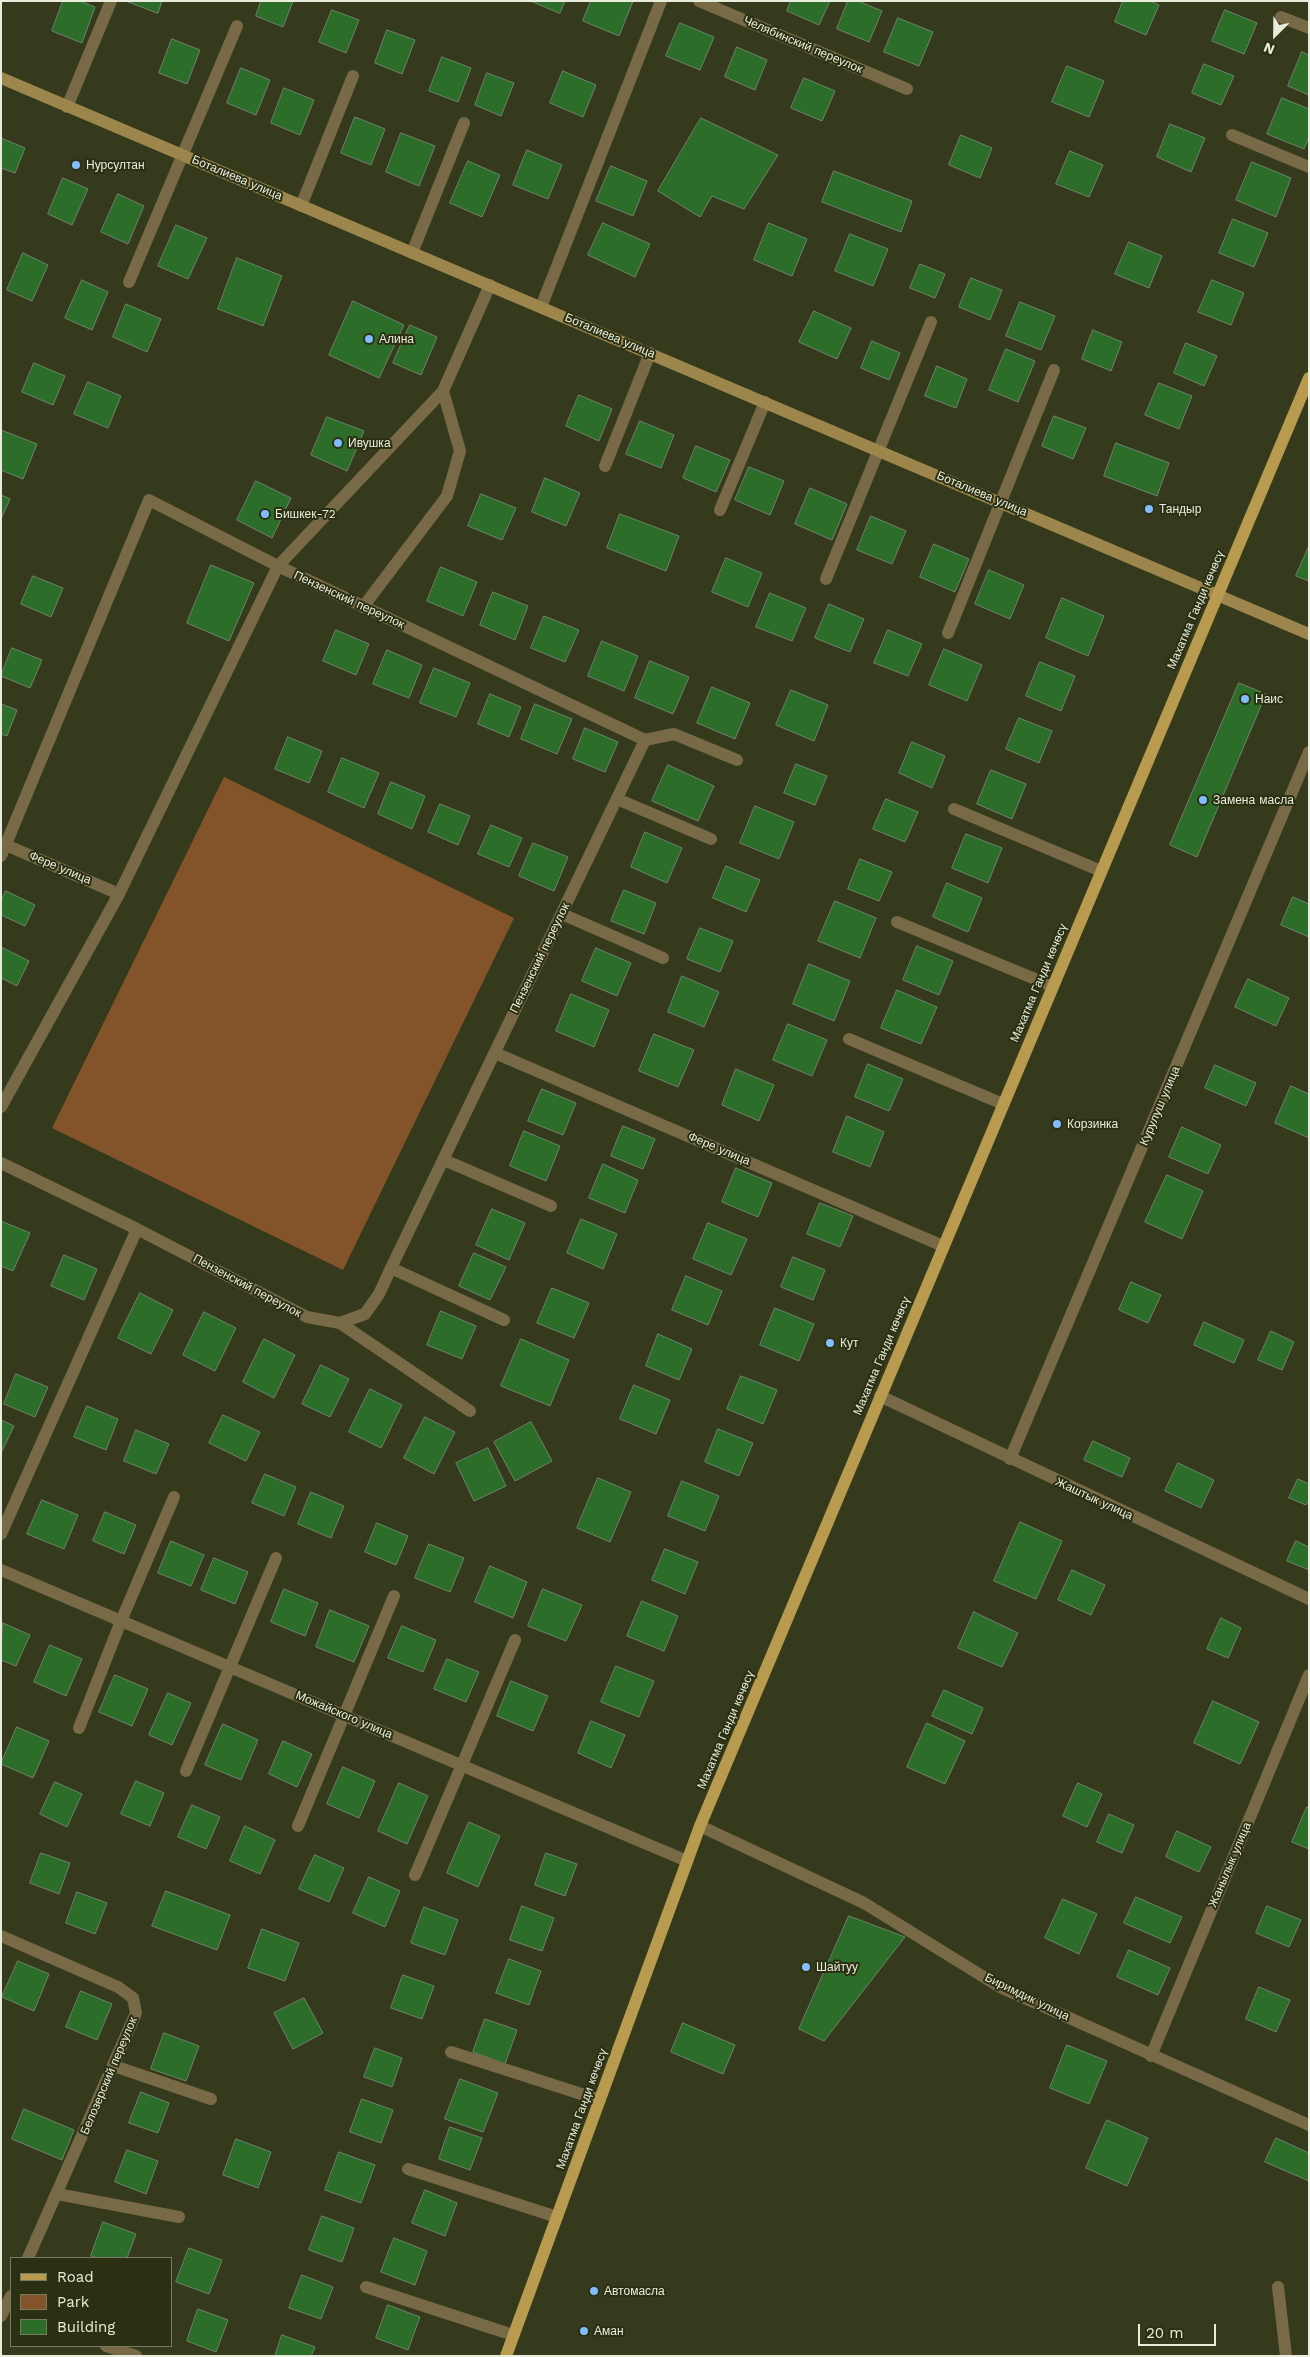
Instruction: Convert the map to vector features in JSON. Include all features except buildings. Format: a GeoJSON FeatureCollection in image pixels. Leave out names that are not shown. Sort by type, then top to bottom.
{"type":"FeatureCollection","features":[{"type":"Feature","properties":{"kind":"main road","name":"Махатма Ганди көчөсү"},"geometry":{"type":"LineString","coordinates":[[506,2356],[700,1826],[1309,378]]}},
{"type":"Feature","properties":{"kind":"street"},"geometry":{"type":"LineString","coordinates":[[68,106],[111,1]]}},
{"type":"Feature","properties":{"kind":"street"},"geometry":{"type":"LineString","coordinates":[[541,307],[661,1]]}},
{"type":"Feature","properties":{"kind":"street","name":"Челябинский переулок"},"geometry":{"type":"LineString","coordinates":[[699,1],[907,89]]}},
{"type":"Feature","properties":{"kind":"street"},"geometry":{"type":"LineString","coordinates":[[1281,17],[1309,28]]}},
{"type":"Feature","properties":{"kind":"street"},"geometry":{"type":"LineString","coordinates":[[129,282],[237,26]]}},
{"type":"Feature","properties":{"kind":"street"},"geometry":{"type":"LineString","coordinates":[[301,206],[353,76]]}},
{"type":"Feature","properties":{"kind":"street","name":"Боталиева улица"},"geometry":{"type":"LineString","coordinates":[[1,78],[1309,634]]}},
{"type":"Feature","properties":{"kind":"street"},"geometry":{"type":"LineString","coordinates":[[412,253],[464,123]]}},
{"type":"Feature","properties":{"kind":"street"},"geometry":{"type":"LineString","coordinates":[[1232,135],[1309,167]]}},
{"type":"Feature","properties":{"kind":"street","name":"Пензенский переулок"},"geometry":{"type":"LineString","coordinates":[[1,1107],[119,894],[278,566],[443,391],[490,285]]}},
{"type":"Feature","properties":{"kind":"street"},"geometry":{"type":"LineString","coordinates":[[826,579],[931,322]]}},
{"type":"Feature","properties":{"kind":"street"},"geometry":{"type":"LineString","coordinates":[[605,466],[650,353]]}},
{"type":"Feature","properties":{"kind":"street"},"geometry":{"type":"LineString","coordinates":[[948,633],[1054,370]]}},
{"type":"Feature","properties":{"kind":"street"},"geometry":{"type":"LineString","coordinates":[[363,607],[447,496],[460,451],[443,391]]}},
{"type":"Feature","properties":{"kind":"street"},"geometry":{"type":"LineString","coordinates":[[720,510],[765,402]]}},
{"type":"Feature","properties":{"kind":"street"},"geometry":{"type":"LineString","coordinates":[[3,848],[149,500],[278,566]]}},
{"type":"Feature","properties":{"kind":"street","name":"Пензенский переулок"},"geometry":{"type":"LineString","coordinates":[[1,1163],[137,1229],[307,1317],[340,1323],[365,1314],[379,1294],[646,740],[278,566]]}},
{"type":"Feature","properties":{"kind":"street"},"geometry":{"type":"LineString","coordinates":[[646,740],[674,734],[737,760]]}},
{"type":"Feature","properties":{"kind":"street","name":"Курулуш улица"},"geometry":{"type":"LineString","coordinates":[[1010,1460],[1309,752]]}},
{"type":"Feature","properties":{"kind":"street"},"geometry":{"type":"LineString","coordinates":[[617,799],[711,839]]}},
{"type":"Feature","properties":{"kind":"street"},"geometry":{"type":"LineString","coordinates":[[954,809],[1101,871]]}},
{"type":"Feature","properties":{"kind":"street","name":"Фере улица"},"geometry":{"type":"LineString","coordinates":[[3,848],[119,894]]}},
{"type":"Feature","properties":{"kind":"street"},"geometry":{"type":"LineString","coordinates":[[562,914],[662,958]]}},
{"type":"Feature","properties":{"kind":"street"},"geometry":{"type":"LineString","coordinates":[[897,922],[1052,986]]}},
{"type":"Feature","properties":{"kind":"street"},"geometry":{"type":"LineString","coordinates":[[849,1039],[1003,1104]]}},
{"type":"Feature","properties":{"kind":"street","name":"Фере улица"},"geometry":{"type":"LineString","coordinates":[[495,1053],[943,1246]]}},
{"type":"Feature","properties":{"kind":"street"},"geometry":{"type":"LineString","coordinates":[[444,1160],[552,1206]]}},
{"type":"Feature","properties":{"kind":"street"},"geometry":{"type":"LineString","coordinates":[[1,1534],[137,1229]]}},
{"type":"Feature","properties":{"kind":"street"},"geometry":{"type":"LineString","coordinates":[[391,1268],[504,1320]]}},
{"type":"Feature","properties":{"kind":"street"},"geometry":{"type":"LineString","coordinates":[[340,1323],[470,1411]]}},
{"type":"Feature","properties":{"kind":"street","name":"Жаштык улица"},"geometry":{"type":"LineString","coordinates":[[880,1396],[1010,1460],[1309,1600]]}},
{"type":"Feature","properties":{"kind":"street"},"geometry":{"type":"LineString","coordinates":[[78,1728],[174,1497]]}},
{"type":"Feature","properties":{"kind":"street"},"geometry":{"type":"LineString","coordinates":[[186,1771],[276,1558]]}},
{"type":"Feature","properties":{"kind":"street","name":"Можайского улица"},"geometry":{"type":"LineString","coordinates":[[1,1570],[687,1861]]}},
{"type":"Feature","properties":{"kind":"street"},"geometry":{"type":"LineString","coordinates":[[298,1826],[394,1596]]}},
{"type":"Feature","properties":{"kind":"street"},"geometry":{"type":"LineString","coordinates":[[415,1874],[515,1640]]}},
{"type":"Feature","properties":{"kind":"street","name":"Жанылык улица"},"geometry":{"type":"LineString","coordinates":[[1150,2056],[1309,1674]]}},
{"type":"Feature","properties":{"kind":"street","name":"Биримдик улица"},"geometry":{"type":"LineString","coordinates":[[700,1826],[864,1903],[1000,1986],[1150,2056],[1309,2125]]}},
{"type":"Feature","properties":{"kind":"street","name":"Белозерский переулок"},"geometry":{"type":"LineString","coordinates":[[1,1936],[118,1987],[133,1998],[136,2014],[28,2257]]}},
{"type":"Feature","properties":{"kind":"street"},"geometry":{"type":"LineString","coordinates":[[452,2052],[600,2100]]}},
{"type":"Feature","properties":{"kind":"street"},"geometry":{"type":"LineString","coordinates":[[114,2066],[211,2099]]}},
{"type":"Feature","properties":{"kind":"street"},"geometry":{"type":"LineString","coordinates":[[408,2170],[557,2217]]}},
{"type":"Feature","properties":{"kind":"street"},"geometry":{"type":"LineString","coordinates":[[57,2194],[179,2217]]}},
{"type":"Feature","properties":{"kind":"street"},"geometry":{"type":"LineString","coordinates":[[366,2287],[513,2335]]}},
{"type":"Feature","properties":{"kind":"street"},"geometry":{"type":"LineString","coordinates":[[1278,2288],[1286,2356]]}},
{"type":"Feature","properties":{"kind":"street"},"geometry":{"type":"LineString","coordinates":[[4,2313],[10,2298]]}},
{"type":"Feature","properties":{"kind":"street"},"geometry":{"type":"LineString","coordinates":[[109,2347],[136,2356]]}},
{"type":"Feature","properties":{"kind":"green space"},"geometry":{"type":"Polygon","coordinates":[[[224,777],[514,918],[343,1270],[52,1128],[224,777]]]}},
{"type":"Feature","properties":{"kind":"place","name":"Нурсултан"},"geometry":{"type":"Point","coordinates":[76,165]}},
{"type":"Feature","properties":{"kind":"place","name":"Алина"},"geometry":{"type":"Point","coordinates":[369,339]}},
{"type":"Feature","properties":{"kind":"place","name":"Ивушка"},"geometry":{"type":"Point","coordinates":[338,443]}},
{"type":"Feature","properties":{"kind":"place","name":"Тандыр"},"geometry":{"type":"Point","coordinates":[1149,509]}},
{"type":"Feature","properties":{"kind":"place","name":"Бишкек-72"},"geometry":{"type":"Point","coordinates":[265,514]}},
{"type":"Feature","properties":{"kind":"place","name":"Наис"},"geometry":{"type":"Point","coordinates":[1245,699]}},
{"type":"Feature","properties":{"kind":"place","name":"Замена масла"},"geometry":{"type":"Point","coordinates":[1203,800]}},
{"type":"Feature","properties":{"kind":"place","name":"Корзинка"},"geometry":{"type":"Point","coordinates":[1057,1124]}},
{"type":"Feature","properties":{"kind":"place","name":"Кут"},"geometry":{"type":"Point","coordinates":[830,1343]}},
{"type":"Feature","properties":{"kind":"place","name":"Шайтуу"},"geometry":{"type":"Point","coordinates":[806,1967]}},
{"type":"Feature","properties":{"kind":"place","name":"Автомасла"},"geometry":{"type":"Point","coordinates":[594,2291]}},
{"type":"Feature","properties":{"kind":"place","name":"Аман"},"geometry":{"type":"Point","coordinates":[584,2331]}}]}
